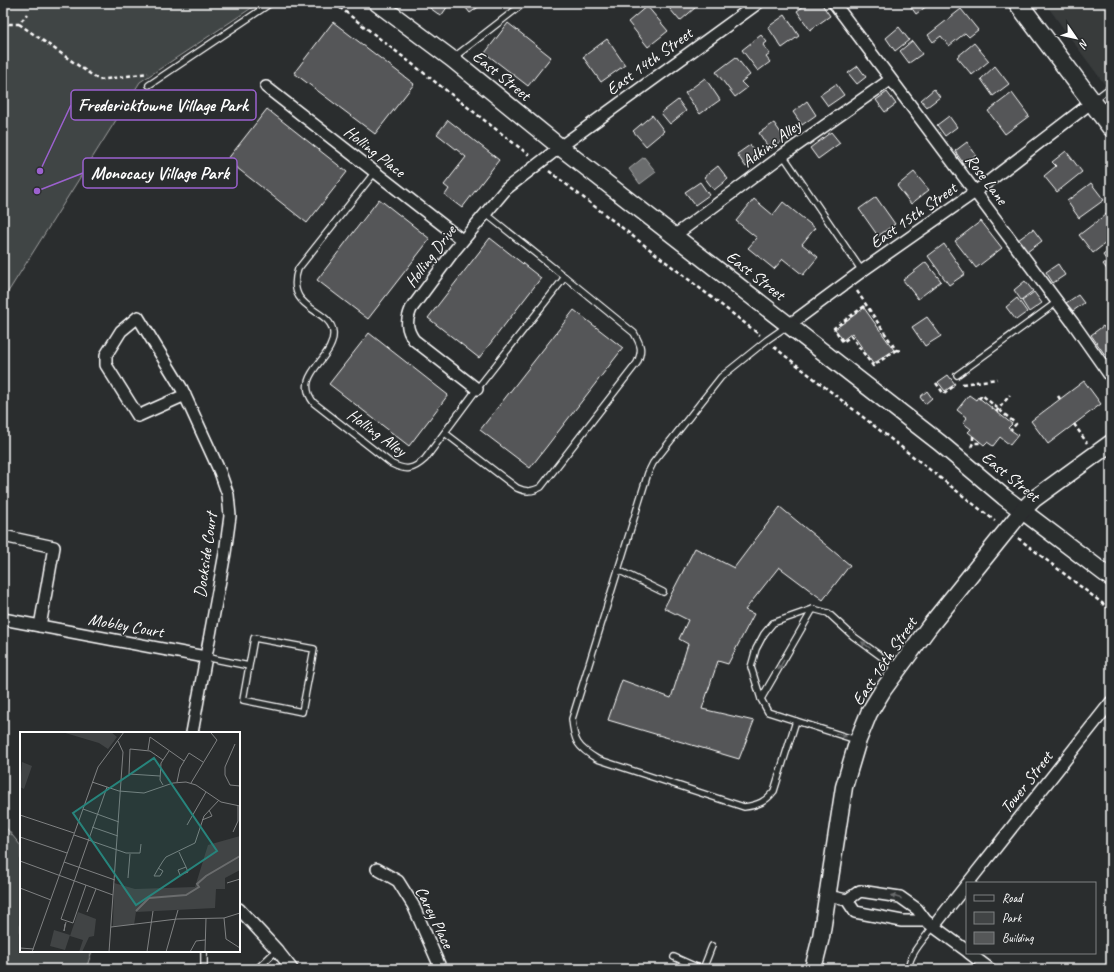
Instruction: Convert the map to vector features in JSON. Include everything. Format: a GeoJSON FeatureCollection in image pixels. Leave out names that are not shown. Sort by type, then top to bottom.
{"type":"FeatureCollection","features":[{"type":"Feature","properties":{"kind":"main road","name":"East Street"},"geometry":{"type":"LineString","coordinates":[[377,3],[452,59],[560,147],[940,443],[1004,497],[1111,578]]}},
{"type":"Feature","properties":{"kind":"main road"},"geometry":{"type":"LineString","coordinates":[[1018,3],[1111,127]]}},
{"type":"Feature","properties":{"kind":"main road","name":"East 16th Street"},"geometry":{"type":"LineString","coordinates":[[813,969],[821,937],[844,787],[858,740],[870,712],[898,668],[1023,510],[1034,499],[1111,443]]}},
{"type":"Feature","properties":{"kind":"street","name":"Rose Lane"},"geometry":{"type":"LineString","coordinates":[[834,3],[1057,302],[1111,377]]}},
{"type":"Feature","properties":{"kind":"street","name":"East 14th Street"},"geometry":{"type":"LineString","coordinates":[[560,147],[754,4]]}},
{"type":"Feature","properties":{"kind":"street","name":"Adkins Alley"},"geometry":{"type":"LineString","coordinates":[[674,236],[783,155],[890,80]]}},
{"type":"Feature","properties":{"kind":"street","name":"Holling Place"},"geometry":{"type":"LineString","coordinates":[[266,87],[462,240]]}},
{"type":"Feature","properties":{"kind":"street","name":"East 15th Street"},"geometry":{"type":"LineString","coordinates":[[789,325],[862,271],[975,192],[1092,102]]}},
{"type":"Feature","properties":{"kind":"street","name":"Holling Drive"},"geometry":{"type":"LineString","coordinates":[[477,389],[414,340],[409,334],[406,326],[407,317],[411,309],[462,240],[506,189],[560,147]]}},
{"type":"Feature","properties":{"kind":"street","name":"Dockside Court"},"geometry":{"type":"LineString","coordinates":[[185,395],[138,416],[106,365],[106,355],[121,331],[138,316],[185,395],[220,472],[228,495],[230,516],[225,553],[192,732]]}},
{"type":"Feature","properties":{"kind":"street"},"geometry":{"type":"LineString","coordinates":[[3,536],[54,547],[40,626]]}},
{"type":"Feature","properties":{"kind":"street","name":"Mobley Court"},"geometry":{"type":"LineString","coordinates":[[3,619],[205,657]]}},
{"type":"Feature","properties":{"kind":"street","name":"Tower Street"},"geometry":{"type":"LineString","coordinates":[[970,882],[1111,702]]}},
{"type":"Feature","properties":{"kind":"street","name":"Carey Place"},"geometry":{"type":"LineString","coordinates":[[377,869],[398,880],[413,905],[441,969]]}},
{"type":"Feature","properties":{"kind":"street","name":"Tower Street"},"geometry":{"type":"LineString","coordinates":[[930,924],[966,886]]}},
{"type":"Feature","properties":{"kind":"street"},"geometry":{"type":"LineString","coordinates":[[827,896],[847,900],[860,892],[900,897],[916,908],[930,924],[966,951]]}},
{"type":"Feature","properties":{"kind":"street"},"geometry":{"type":"LineString","coordinates":[[847,900],[855,912],[902,921],[930,924]]}},
{"type":"Feature","properties":{"kind":"street"},"geometry":{"type":"LineString","coordinates":[[240,910],[277,950],[292,969]]}},
{"type":"Feature","properties":{"kind":"street"},"geometry":{"type":"LineString","coordinates":[[971,954],[990,969]]}},
{"type":"Feature","properties":{"kind":"lane"},"geometry":{"type":"LineString","coordinates":[[149,85],[271,3]]}},
{"type":"Feature","properties":{"kind":"lane"},"geometry":{"type":"LineString","coordinates":[[452,59],[524,3]]}},
{"type":"Feature","properties":{"kind":"lane"},"geometry":{"type":"LineString","coordinates":[[1092,102],[1111,88]]}},
{"type":"Feature","properties":{"kind":"lane"},"geometry":{"type":"LineString","coordinates":[[783,155],[862,271]]}},
{"type":"Feature","properties":{"kind":"lane","name":"Holling Alley"},"geometry":{"type":"LineString","coordinates":[[375,172],[298,269],[295,277],[295,287],[300,299],[328,322],[333,330],[334,339],[309,380],[307,388],[310,397],[314,403],[392,464],[402,468],[417,466],[425,459],[564,277]]}},
{"type":"Feature","properties":{"kind":"lane"},"geometry":{"type":"LineString","coordinates":[[445,433],[516,488],[532,492],[541,487],[637,363],[641,353],[640,343],[634,333],[485,213]]}},
{"type":"Feature","properties":{"kind":"lane"},"geometry":{"type":"LineString","coordinates":[[958,375],[1057,302]]}},
{"type":"Feature","properties":{"kind":"lane"},"geometry":{"type":"LineString","coordinates":[[789,325],[767,340],[721,377],[653,463],[648,473],[572,719],[574,735],[578,744],[586,753],[597,759],[744,807],[755,806],[767,800],[774,791],[796,721]]}},
{"type":"Feature","properties":{"kind":"lane"},"geometry":{"type":"LineString","coordinates":[[618,570],[663,592]]}},
{"type":"Feature","properties":{"kind":"lane"},"geometry":{"type":"LineString","coordinates":[[858,740],[768,712],[761,699],[751,667],[756,649],[764,634],[773,624],[814,609],[828,613],[853,636],[898,668]]}},
{"type":"Feature","properties":{"kind":"lane"},"geometry":{"type":"LineString","coordinates":[[761,699],[814,609]]}},
{"type":"Feature","properties":{"kind":"lane"},"geometry":{"type":"LineString","coordinates":[[254,638],[314,650],[302,712],[243,700],[249,666],[254,638]]}},
{"type":"Feature","properties":{"kind":"lane"},"geometry":{"type":"LineString","coordinates":[[205,657],[249,666]]}},
{"type":"Feature","properties":{"kind":"lane"},"geometry":{"type":"LineString","coordinates":[[908,969],[909,962],[930,924]]}},
{"type":"Feature","properties":{"kind":"lane"},"geometry":{"type":"LineString","coordinates":[[674,957],[702,969],[712,946]]}},
{"type":"Feature","properties":{"kind":"lane"},"geometry":{"type":"LineString","coordinates":[[257,969],[277,950]]}},
{"type":"Feature","properties":{"kind":"lane"},"geometry":{"type":"LineString","coordinates":[[204,952],[204,969]]}},
{"type":"Feature","properties":{"kind":"path"},"geometry":{"type":"LineString","coordinates":[[334,3],[529,155]]}},
{"type":"Feature","properties":{"kind":"path"},"geometry":{"type":"LineString","coordinates":[[1106,3],[1111,6]]}},
{"type":"Feature","properties":{"kind":"path"},"geometry":{"type":"LineString","coordinates":[[19,24],[27,14]]}},
{"type":"Feature","properties":{"kind":"path"},"geometry":{"type":"LineString","coordinates":[[3,20],[9,24],[19,24],[99,80],[171,70]]}},
{"type":"Feature","properties":{"kind":"path"},"geometry":{"type":"LineString","coordinates":[[857,291],[896,350],[900,351]]}},
{"type":"Feature","properties":{"kind":"path"},"geometry":{"type":"LineString","coordinates":[[866,305],[834,328],[843,342],[852,336],[873,366],[896,350]]}},
{"type":"Feature","properties":{"kind":"path"},"geometry":{"type":"LineString","coordinates":[[936,383],[944,394],[956,384],[997,379]]}},
{"type":"Feature","properties":{"kind":"path"},"geometry":{"type":"LineString","coordinates":[[979,399],[982,395],[997,411],[1016,424],[1011,430]]}},
{"type":"Feature","properties":{"kind":"path"},"geometry":{"type":"LineString","coordinates":[[997,411],[1010,395]]}},
{"type":"Feature","properties":{"kind":"path"},"geometry":{"type":"LineString","coordinates":[[1074,424],[1087,444]]}},
{"type":"Feature","properties":{"kind":"path"},"geometry":{"type":"LineString","coordinates":[[970,447],[973,443],[973,436]]}},
{"type":"Feature","properties":{"kind":"path"},"geometry":{"type":"LineString","coordinates":[[973,443],[981,443]]}},
{"type":"Feature","properties":{"kind":"path"},"geometry":{"type":"LineString","coordinates":[[980,508],[990,516]]}},
{"type":"Feature","properties":{"kind":"path"},"geometry":{"type":"LineString","coordinates":[[1019,539],[1111,610]]}},
{"type":"Feature","properties":{"kind":"shaded area"},"geometry":{"type":"Polygon","coordinates":[[[1045,3],[1111,3],[1111,93],[1074,43],[1045,3]]]}},
{"type":"Feature","properties":{"kind":"shaded area"},"geometry":{"type":"Polygon","coordinates":[[[644,157],[656,172],[640,184],[629,169],[644,157]]]}},
{"type":"Feature","properties":{"kind":"green space"},"geometry":{"type":"Polygon","coordinates":[[[3,3],[259,3],[140,82],[3,300],[3,3]]]}},
{"type":"Feature","properties":{"kind":"green space"},"geometry":{"type":"Polygon","coordinates":[[[3,824],[20,845],[20,952],[92,952],[86,969],[3,969],[3,824]]]}},
{"type":"Feature","properties":{"kind":"building"},"geometry":{"type":"Polygon","coordinates":[[[423,3],[450,3],[441,16],[423,3]]]}},
{"type":"Feature","properties":{"kind":"building"},"geometry":{"type":"Polygon","coordinates":[[[462,3],[484,3],[470,13],[462,3]]]}},
{"type":"Feature","properties":{"kind":"building"},"geometry":{"type":"Polygon","coordinates":[[[665,3],[693,3],[696,7],[680,21],[665,3]]]}},
{"type":"Feature","properties":{"kind":"building"},"geometry":{"type":"Polygon","coordinates":[[[808,3],[821,3],[830,16],[810,30],[797,11],[808,3]]]}},
{"type":"Feature","properties":{"kind":"building"},"geometry":{"type":"Polygon","coordinates":[[[908,3],[931,3],[916,14],[908,3]]]}},
{"type":"Feature","properties":{"kind":"building"},"geometry":{"type":"Polygon","coordinates":[[[647,6],[668,31],[648,47],[628,22],[647,6]]]}},
{"type":"Feature","properties":{"kind":"building"},"geometry":{"type":"Polygon","coordinates":[[[961,9],[978,30],[969,37],[965,33],[949,46],[941,36],[933,42],[928,35],[961,9]]]}},
{"type":"Feature","properties":{"kind":"building"},"geometry":{"type":"Polygon","coordinates":[[[785,15],[799,36],[782,48],[768,27],[785,15]]]}},
{"type":"Feature","properties":{"kind":"building"},"geometry":{"type":"Polygon","coordinates":[[[333,22],[414,84],[375,134],[294,73],[333,22]]]}},
{"type":"Feature","properties":{"kind":"building"},"geometry":{"type":"Polygon","coordinates":[[[508,23],[551,57],[528,86],[485,53],[508,23]]]}},
{"type":"Feature","properties":{"kind":"building"},"geometry":{"type":"Polygon","coordinates":[[[899,27],[909,40],[895,51],[886,38],[899,27]]]}},
{"type":"Feature","properties":{"kind":"building"},"geometry":{"type":"Polygon","coordinates":[[[761,35],[767,42],[763,45],[770,54],[766,57],[770,62],[758,71],[742,50],[761,35]]]}},
{"type":"Feature","properties":{"kind":"building"},"geometry":{"type":"Polygon","coordinates":[[[607,39],[625,65],[601,82],[583,57],[607,39]]]}},
{"type":"Feature","properties":{"kind":"building"},"geometry":{"type":"Polygon","coordinates":[[[912,41],[922,54],[909,63],[900,51],[912,41]]]}},
{"type":"Feature","properties":{"kind":"building"},"geometry":{"type":"Polygon","coordinates":[[[974,43],[989,61],[972,75],[957,57],[974,43]]]}},
{"type":"Feature","properties":{"kind":"building"},"geometry":{"type":"Polygon","coordinates":[[[736,57],[750,75],[741,82],[747,88],[735,97],[716,72],[736,57]]]}},
{"type":"Feature","properties":{"kind":"building"},"geometry":{"type":"Polygon","coordinates":[[[858,66],[866,77],[857,84],[848,73],[858,66]]]}},
{"type":"Feature","properties":{"kind":"building"},"geometry":{"type":"Polygon","coordinates":[[[995,66],[1009,84],[993,96],[981,79],[995,66]]]}},
{"type":"Feature","properties":{"kind":"building"},"geometry":{"type":"Polygon","coordinates":[[[705,78],[720,100],[700,114],[685,93],[705,78]]]}},
{"type":"Feature","properties":{"kind":"building"},"geometry":{"type":"Polygon","coordinates":[[[836,84],[844,95],[828,106],[820,95],[836,84]]]}},
{"type":"Feature","properties":{"kind":"building"},"geometry":{"type":"Polygon","coordinates":[[[934,89],[940,97],[927,107],[921,100],[934,89]]]}},
{"type":"Feature","properties":{"kind":"building"},"geometry":{"type":"Polygon","coordinates":[[[887,92],[896,104],[885,112],[876,100],[887,92]]]}},
{"type":"Feature","properties":{"kind":"building"},"geometry":{"type":"Polygon","coordinates":[[[1012,93],[1029,116],[1005,134],[988,111],[1012,93]]]}},
{"type":"Feature","properties":{"kind":"building"},"geometry":{"type":"Polygon","coordinates":[[[678,100],[686,111],[670,124],[661,113],[678,100]]]}},
{"type":"Feature","properties":{"kind":"building"},"geometry":{"type":"Polygon","coordinates":[[[807,101],[816,115],[802,125],[793,112],[807,101]]]}},
{"type":"Feature","properties":{"kind":"building"},"geometry":{"type":"Polygon","coordinates":[[[267,109],[347,172],[307,223],[227,160],[267,109]]]}},
{"type":"Feature","properties":{"kind":"building"},"geometry":{"type":"Polygon","coordinates":[[[652,115],[664,131],[646,146],[633,131],[652,115]]]}},
{"type":"Feature","properties":{"kind":"building"},"geometry":{"type":"Polygon","coordinates":[[[949,116],[957,127],[945,136],[937,125],[949,116]]]}},
{"type":"Feature","properties":{"kind":"building"},"geometry":{"type":"Polygon","coordinates":[[[448,120],[499,160],[462,208],[445,195],[449,189],[444,185],[466,157],[437,134],[448,120]]]}},
{"type":"Feature","properties":{"kind":"building"},"geometry":{"type":"Polygon","coordinates":[[[774,123],[785,139],[770,150],[759,133],[774,123]]]}},
{"type":"Feature","properties":{"kind":"building"},"geometry":{"type":"Polygon","coordinates":[[[831,132],[840,143],[818,159],[810,148],[831,132]]]}},
{"type":"Feature","properties":{"kind":"building"},"geometry":{"type":"Polygon","coordinates":[[[967,142],[976,155],[963,163],[955,151],[967,142]]]}},
{"type":"Feature","properties":{"kind":"building"},"geometry":{"type":"Polygon","coordinates":[[[750,145],[759,158],[746,167],[737,154],[750,145]]]}},
{"type":"Feature","properties":{"kind":"building"},"geometry":{"type":"Polygon","coordinates":[[[1066,151],[1082,172],[1057,192],[1044,176],[1056,166],[1052,162],[1066,151]]]}},
{"type":"Feature","properties":{"kind":"building"},"geometry":{"type":"Polygon","coordinates":[[[718,166],[728,179],[714,190],[704,177],[718,166]]]}},
{"type":"Feature","properties":{"kind":"building"},"geometry":{"type":"Polygon","coordinates":[[[914,172],[929,190],[911,204],[897,186],[914,172]]]}},
{"type":"Feature","properties":{"kind":"building"},"geometry":{"type":"Polygon","coordinates":[[[700,182],[709,195],[695,205],[685,192],[700,182]]]}},
{"type":"Feature","properties":{"kind":"building"},"geometry":{"type":"Polygon","coordinates":[[[1091,183],[1104,200],[1079,218],[1067,201],[1091,183]]]}},
{"type":"Feature","properties":{"kind":"building"},"geometry":{"type":"Polygon","coordinates":[[[876,197],[895,224],[878,236],[859,209],[876,197]]]}},
{"type":"Feature","properties":{"kind":"building"},"geometry":{"type":"Polygon","coordinates":[[[379,199],[430,239],[368,319],[317,280],[379,199]]]}},
{"type":"Feature","properties":{"kind":"building"},"geometry":{"type":"Polygon","coordinates":[[[754,199],[773,215],[783,202],[815,228],[802,244],[818,257],[803,275],[783,259],[774,269],[748,248],[757,238],[736,221],[754,199]]]}},
{"type":"Feature","properties":{"kind":"building"},"geometry":{"type":"Polygon","coordinates":[[[1109,212],[1111,215],[1111,239],[1093,253],[1079,235],[1109,212]]]}},
{"type":"Feature","properties":{"kind":"building"},"geometry":{"type":"Polygon","coordinates":[[[981,221],[1002,248],[976,268],[955,241],[981,221]]]}},
{"type":"Feature","properties":{"kind":"building"},"geometry":{"type":"Polygon","coordinates":[[[1033,229],[1042,241],[1027,252],[1018,240],[1033,229]]]}},
{"type":"Feature","properties":{"kind":"building"},"geometry":{"type":"Polygon","coordinates":[[[490,238],[541,278],[479,358],[428,318],[490,238]]]}},
{"type":"Feature","properties":{"kind":"building"},"geometry":{"type":"Polygon","coordinates":[[[944,244],[965,274],[949,285],[928,256],[944,244]]]}},
{"type":"Feature","properties":{"kind":"building"},"geometry":{"type":"Polygon","coordinates":[[[1111,249],[1111,275],[1103,264],[1107,261],[1103,255],[1111,249]]]}},
{"type":"Feature","properties":{"kind":"building"},"geometry":{"type":"Polygon","coordinates":[[[926,262],[941,281],[918,299],[903,280],[926,262]]]}},
{"type":"Feature","properties":{"kind":"building"},"geometry":{"type":"Polygon","coordinates":[[[1058,264],[1065,275],[1053,283],[1046,272],[1058,264]]]}},
{"type":"Feature","properties":{"kind":"building"},"geometry":{"type":"Polygon","coordinates":[[[1025,281],[1033,291],[1021,300],[1014,290],[1025,281]]]}},
{"type":"Feature","properties":{"kind":"building"},"geometry":{"type":"Polygon","coordinates":[[[1034,292],[1042,303],[1029,312],[1022,301],[1034,292]]]}},
{"type":"Feature","properties":{"kind":"building"},"geometry":{"type":"Polygon","coordinates":[[[1078,295],[1084,303],[1073,311],[1066,303],[1078,295]]]}},
{"type":"Feature","properties":{"kind":"building"},"geometry":{"type":"Polygon","coordinates":[[[1017,298],[1027,312],[1016,320],[1006,307],[1017,298]]]}},
{"type":"Feature","properties":{"kind":"building"},"geometry":{"type":"Polygon","coordinates":[[[864,308],[894,350],[873,364],[852,333],[843,340],[835,329],[864,308]]]}},
{"type":"Feature","properties":{"kind":"building"},"geometry":{"type":"Polygon","coordinates":[[[574,310],[623,348],[530,468],[480,430],[574,310]]]}},
{"type":"Feature","properties":{"kind":"building"},"geometry":{"type":"Polygon","coordinates":[[[927,317],[941,336],[925,346],[912,327],[927,317]]]}},
{"type":"Feature","properties":{"kind":"building"},"geometry":{"type":"Polygon","coordinates":[[[1103,326],[1111,337],[1111,356],[1108,359],[1091,335],[1103,326]]]}},
{"type":"Feature","properties":{"kind":"building"},"geometry":{"type":"Polygon","coordinates":[[[369,333],[448,395],[409,446],[329,384],[369,333]]]}},
{"type":"Feature","properties":{"kind":"building"},"geometry":{"type":"Polygon","coordinates":[[[948,375],[955,384],[945,391],[938,382],[948,375]]]}},
{"type":"Feature","properties":{"kind":"building"},"geometry":{"type":"Polygon","coordinates":[[[1084,381],[1101,404],[1048,444],[1031,421],[1084,381]]]}},
{"type":"Feature","properties":{"kind":"building"},"geometry":{"type":"Polygon","coordinates":[[[927,391],[932,398],[925,404],[920,397],[927,391]]]}},
{"type":"Feature","properties":{"kind":"building"},"geometry":{"type":"Polygon","coordinates":[[[969,395],[976,400],[978,397],[1012,424],[1008,428],[1018,435],[1010,445],[1000,437],[993,446],[987,442],[984,445],[968,432],[971,429],[963,423],[967,418],[957,410],[969,395]]]}},
{"type":"Feature","properties":{"kind":"building"},"geometry":{"type":"Polygon","coordinates":[[[780,507],[850,565],[823,600],[779,567],[745,610],[754,614],[728,664],[718,661],[702,709],[754,721],[739,759],[608,720],[622,680],[671,698],[688,644],[679,639],[688,620],[664,608],[695,548],[734,568],[780,507]]]}},
{"type":"Feature","properties":{"kind":"place","name":"Fredericktowne Village Park"},"geometry":{"type":"Point","coordinates":[40,171]}},
{"type":"Feature","properties":{"kind":"place","name":"Monocacy Village Park"},"geometry":{"type":"Point","coordinates":[37,191]}}]}
